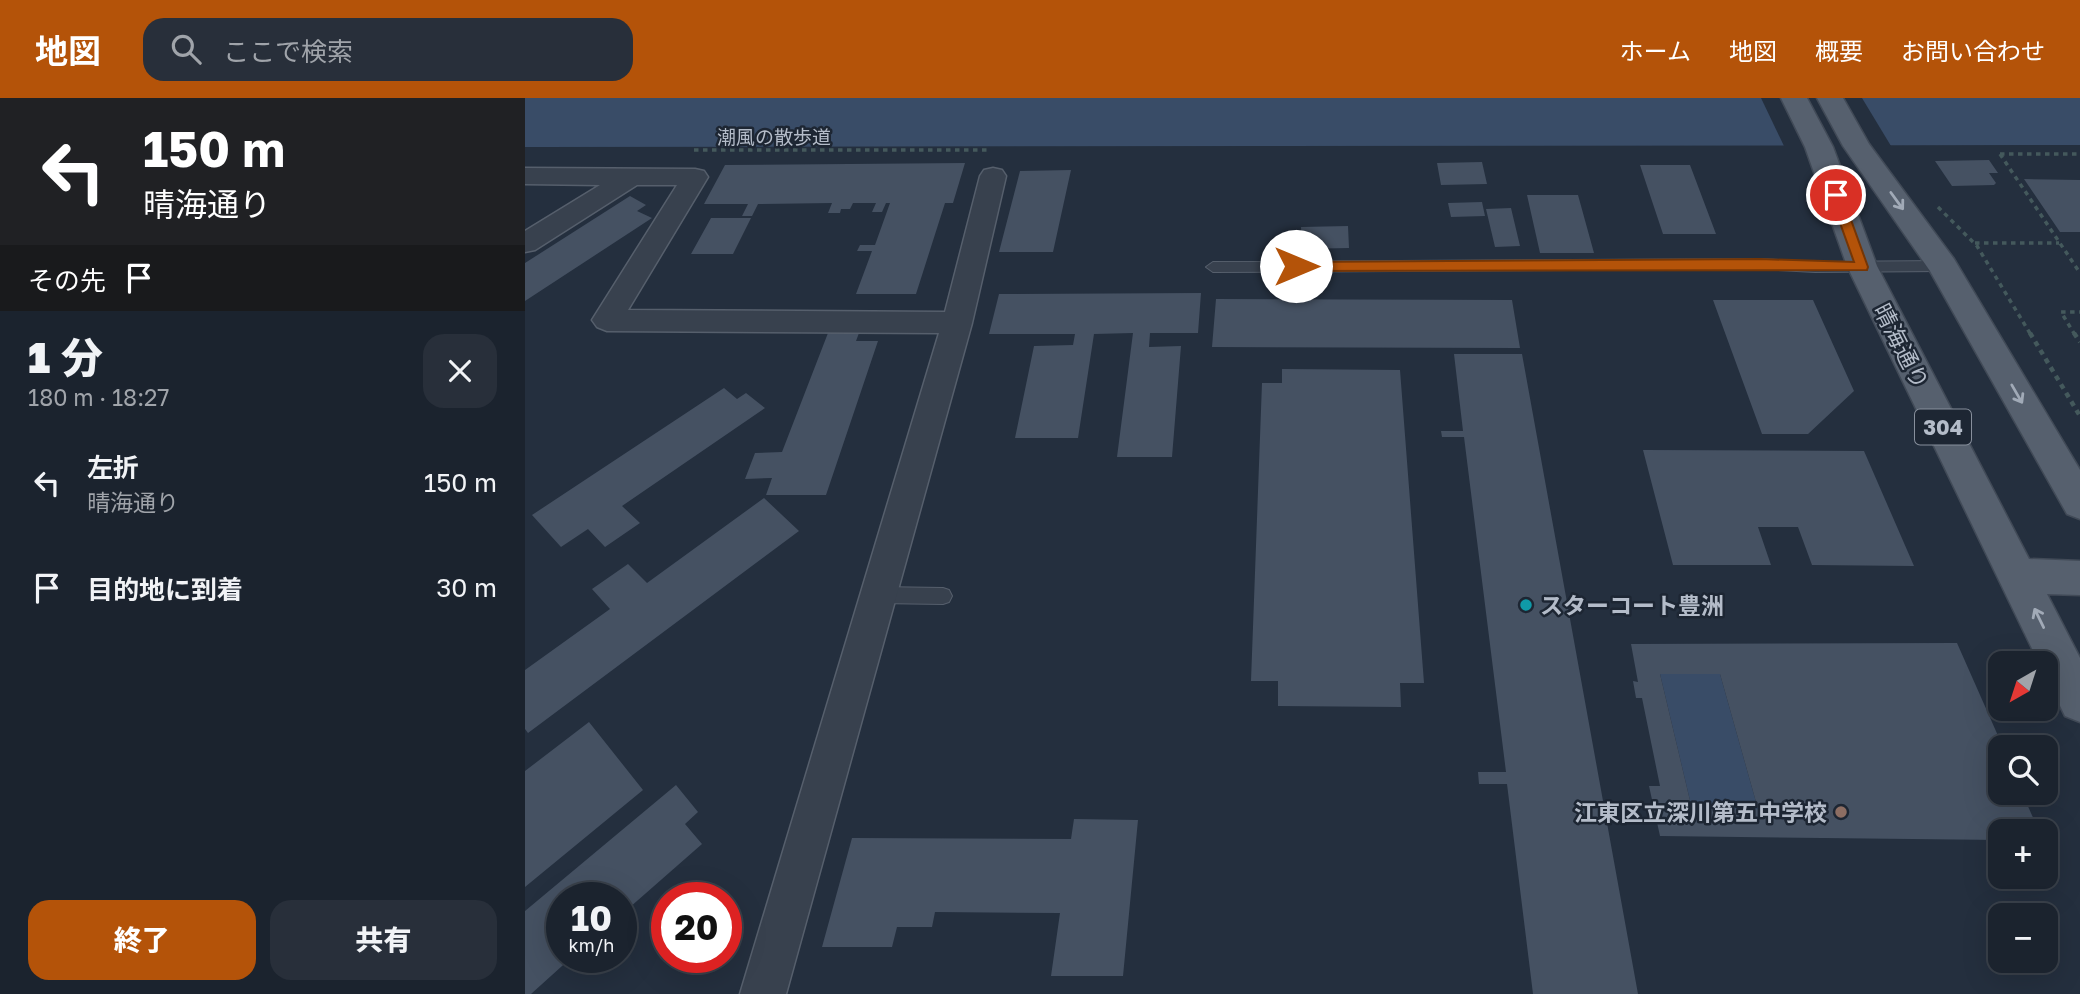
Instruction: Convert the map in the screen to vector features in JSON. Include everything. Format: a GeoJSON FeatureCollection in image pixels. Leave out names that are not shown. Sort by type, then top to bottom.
{"type":"FeatureCollection","features":[{"type":"Feature","properties":{"kind":"main road","name":"晴海通り"},"geometry":{"type":"LineString","coordinates":[[1794,98],[1819,147],[1862,267],[2080,702]]}},
{"type":"Feature","properties":{"kind":"main road"},"geometry":{"type":"LineString","coordinates":[[1830,98],[1857,146],[1943,266],[2080,503]]}},
{"type":"Feature","properties":{"kind":"main road"},"geometry":{"type":"LineString","coordinates":[[2018,576],[2080,578]]}},
{"type":"Feature","properties":{"kind":"street"},"geometry":{"type":"LineString","coordinates":[[525,176],[695,177],[607,320],[957,323]]}},
{"type":"Feature","properties":{"kind":"street"},"geometry":{"type":"LineString","coordinates":[[525,243],[633,176]]}},
{"type":"Feature","properties":{"kind":"street"},"geometry":{"type":"LineString","coordinates":[[763,994],[957,323],[993,176]]}},
{"type":"Feature","properties":{"kind":"lane"},"geometry":{"type":"LineString","coordinates":[[1213,267],[1733,264],[1943,266]]}},
{"type":"Feature","properties":{"kind":"lane"},"geometry":{"type":"LineString","coordinates":[[878,595],[943,596]]}},
{"type":"Feature","properties":{"kind":"path","name":"潮風の散歩道"},"geometry":{"type":"LineString","coordinates":[[692,150],[998,150],[993,176]]}},
{"type":"Feature","properties":{"kind":"path"},"geometry":{"type":"LineString","coordinates":[[2080,154],[2000,154],[2080,272]]}},
{"type":"Feature","properties":{"kind":"path"},"geometry":{"type":"LineString","coordinates":[[1938,206],[1975,243],[2080,416]]}},
{"type":"Feature","properties":{"kind":"path"},"geometry":{"type":"LineString","coordinates":[[1975,243],[2060,243]]}},
{"type":"Feature","properties":{"kind":"path"},"geometry":{"type":"LineString","coordinates":[[2080,312],[2061,312],[2080,342]]}},
{"type":"Feature","properties":{"kind":"water"},"geometry":{"type":"Polygon","coordinates":[[[525,98],[2080,98],[2080,145],[525,147],[525,98]]]}},
{"type":"Feature","properties":{"kind":"water"},"geometry":{"type":"Polygon","coordinates":[[[1660,674],[1720,674],[1758,809],[1692,809],[1660,674]]]}},
{"type":"Feature","properties":{"kind":"pier"},"geometry":{"type":"Polygon","coordinates":[[[1761,98],[1862,98],[1891,146],[1784,146],[1761,98]]]}},
{"type":"Feature","properties":{"kind":"building"},"geometry":{"type":"Polygon","coordinates":[[[1989,160],[1998,173],[1989,173],[1996,183],[1994,185],[1952,186],[1935,161],[1989,160]]]}},
{"type":"Feature","properties":{"kind":"building"},"geometry":{"type":"Polygon","coordinates":[[[1482,162],[1487,184],[1441,185],[1437,163],[1482,162]]]}},
{"type":"Feature","properties":{"kind":"building"},"geometry":{"type":"Polygon","coordinates":[[[965,163],[953,203],[945,203],[916,294],[856,294],[872,251],[857,251],[860,245],[875,245],[890,203],[886,203],[882,212],[872,212],[876,203],[853,203],[850,209],[841,209],[840,213],[828,213],[832,203],[758,204],[752,216],[742,216],[748,204],[704,204],[725,165],[965,163]]]}},
{"type":"Feature","properties":{"kind":"building"},"geometry":{"type":"Polygon","coordinates":[[[1640,165],[1690,165],[1716,234],[1663,234],[1640,165]]]}},
{"type":"Feature","properties":{"kind":"building"},"geometry":{"type":"Polygon","coordinates":[[[1071,170],[1053,252],[999,252],[1020,171],[1071,170]]]}},
{"type":"Feature","properties":{"kind":"building"},"geometry":{"type":"Polygon","coordinates":[[[2024,179],[2080,180],[2080,232],[2060,232],[2024,179]]]}},
{"type":"Feature","properties":{"kind":"building"},"geometry":{"type":"Polygon","coordinates":[[[1527,195],[1578,195],[1594,253],[1540,253],[1527,195]]]}},
{"type":"Feature","properties":{"kind":"building"},"geometry":{"type":"Polygon","coordinates":[[[630,196],[646,205],[637,211],[652,218],[525,301],[525,263],[630,196]]]}},
{"type":"Feature","properties":{"kind":"building"},"geometry":{"type":"Polygon","coordinates":[[[1482,202],[1485,216],[1451,217],[1448,203],[1482,202]]]}},
{"type":"Feature","properties":{"kind":"building"},"geometry":{"type":"Polygon","coordinates":[[[1511,208],[1520,246],[1495,247],[1486,209],[1511,208]]]}},
{"type":"Feature","properties":{"kind":"building"},"geometry":{"type":"Polygon","coordinates":[[[711,218],[751,218],[733,254],[691,254],[711,218]]]}},
{"type":"Feature","properties":{"kind":"building"},"geometry":{"type":"Polygon","coordinates":[[[1348,226],[1349,248],[1302,249],[1301,227],[1348,226]]]}},
{"type":"Feature","properties":{"kind":"building"},"geometry":{"type":"Polygon","coordinates":[[[1201,293],[1198,333],[1150,333],[1149,347],[1181,346],[1172,457],[1117,457],[1133,333],[1094,334],[1078,438],[1015,438],[1034,346],[1073,345],[1075,334],[989,334],[999,294],[1201,293]]]}},
{"type":"Feature","properties":{"kind":"building"},"geometry":{"type":"Polygon","coordinates":[[[1216,299],[1512,300],[1520,348],[1212,347],[1216,299]]]}},
{"type":"Feature","properties":{"kind":"building"},"geometry":{"type":"Polygon","coordinates":[[[1713,300],[1813,300],[1854,391],[1808,434],[1762,434],[1713,300]]]}},
{"type":"Feature","properties":{"kind":"building"},"geometry":{"type":"Polygon","coordinates":[[[828,333],[859,333],[856,341],[878,341],[826,495],[766,495],[772,478],[745,479],[755,453],[782,452],[828,333]]]}},
{"type":"Feature","properties":{"kind":"building","name":"スターコート豊洲"},"geometry":{"type":"Polygon","coordinates":[[[1454,354],[1522,354],[1638,994],[1533,994],[1507,784],[1479,784],[1478,772],[1506,772],[1464,437],[1442,437],[1441,431],[1463,431],[1454,354]]]}},
{"type":"Feature","properties":{"kind":"building"},"geometry":{"type":"Polygon","coordinates":[[[1282,369],[1400,370],[1424,683],[1400,683],[1401,707],[1278,706],[1278,681],[1251,681],[1262,383],[1282,383],[1282,369]]]}},
{"type":"Feature","properties":{"kind":"building"},"geometry":{"type":"Polygon","coordinates":[[[724,388],[737,399],[746,393],[765,408],[622,506],[640,523],[605,547],[588,529],[561,547],[532,515],[724,388]]]}},
{"type":"Feature","properties":{"kind":"building"},"geometry":{"type":"Polygon","coordinates":[[[1643,450],[1864,451],[1914,566],[1812,565],[1798,527],[1758,527],[1771,565],[1673,565],[1643,450]]]}},
{"type":"Feature","properties":{"kind":"building"},"geometry":{"type":"Polygon","coordinates":[[[764,498],[799,531],[528,733],[525,729],[525,670],[610,609],[592,589],[628,564],[647,583],[764,498]]]}},
{"type":"Feature","properties":{"kind":"building"},"geometry":{"type":"Polygon","coordinates":[[[1957,643],[1988,713],[1988,721],[1992,721],[1998,735],[1988,735],[1988,805],[2027,805],[2034,819],[1988,819],[1988,840],[1660,836],[1649,786],[1660,786],[1642,698],[1636,698],[1633,681],[1638,682],[1631,644],[1957,643]],[[1660,674],[1692,809],[1758,809],[1720,674],[1660,674]]]}},
{"type":"Feature","properties":{"kind":"building"},"geometry":{"type":"Polygon","coordinates":[[[589,722],[643,790],[525,887],[525,771],[589,722]]]}},
{"type":"Feature","properties":{"kind":"building"},"geometry":{"type":"Polygon","coordinates":[[[676,785],[698,812],[685,824],[702,844],[659,882],[651,882],[651,889],[637,901],[637,882],[560,882],[676,785]]]}},
{"type":"Feature","properties":{"kind":"building"},"geometry":{"type":"Polygon","coordinates":[[[1074,819],[1138,820],[1123,976],[1051,976],[1060,913],[935,912],[932,927],[897,927],[892,947],[822,947],[852,838],[1071,839],[1074,819]]]}},
{"type":"Feature","properties":{"kind":"building"},"geometry":{"type":"Polygon","coordinates":[[[546,893],[546,973],[554,973],[531,994],[525,994],[525,911],[546,893]]]}},
{"type":"Feature","properties":{"kind":"place","name":"スターコート豊洲"},"geometry":{"type":"Point","coordinates":[1526,605]}},
{"type":"Feature","properties":{"kind":"place","name":"江東区立深川第五中学校"},"geometry":{"type":"Point","coordinates":[1841,812]}},
{"type":"Feature","properties":{"kind":"route"},"geometry":{"type":"LineString","coordinates":[[1296,266],[1760,264],[1862,267],[1836,195]]}}]}
